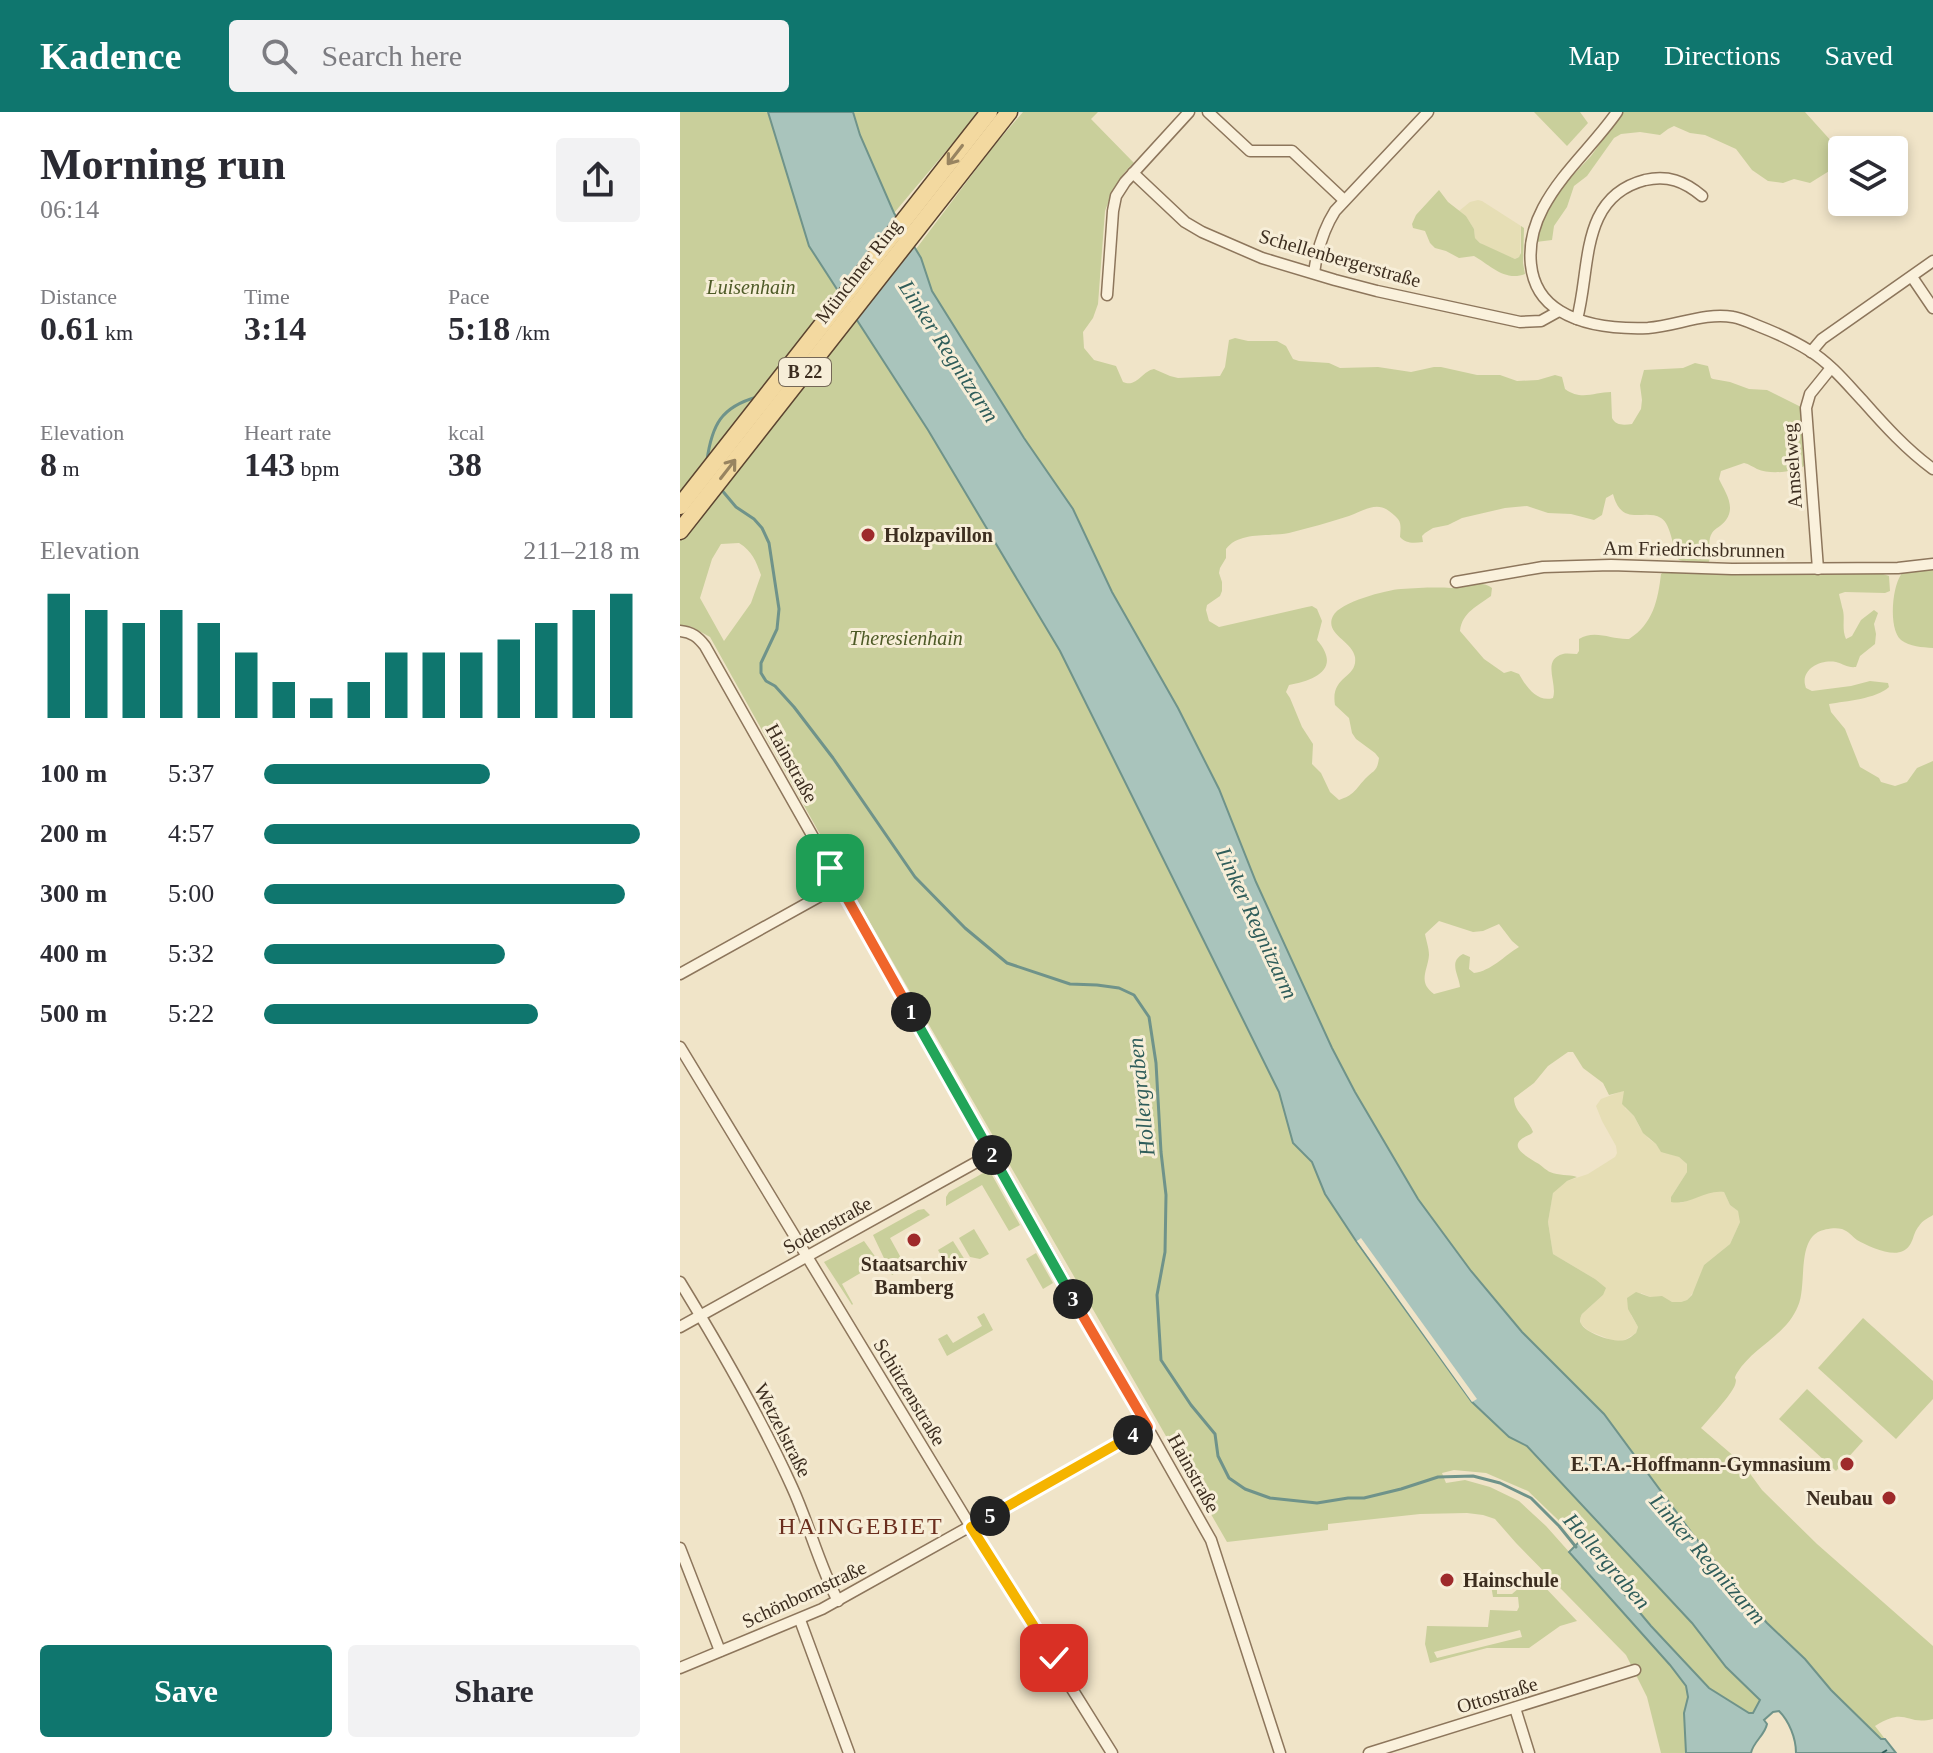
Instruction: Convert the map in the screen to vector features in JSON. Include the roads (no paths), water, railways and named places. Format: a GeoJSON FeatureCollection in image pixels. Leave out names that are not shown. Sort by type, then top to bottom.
{"type":"FeatureCollection","features":[{"type":"Feature","properties":{"kind":"main road","name":"Münchner Ring"},"geometry":{"type":"LineString","coordinates":[[680,531],[926,205],[989,112]]}},
{"type":"Feature","properties":{"kind":"main road","name":"Münchner Ring"},"geometry":{"type":"LineString","coordinates":[[680,506],[926,205],[1009,112]]}},
{"type":"Feature","properties":{"kind":"street"},"geometry":{"type":"LineString","coordinates":[[1107,295],[1116,196],[1189,112]]}},
{"type":"Feature","properties":{"kind":"street"},"geometry":{"type":"LineString","coordinates":[[1208,112],[1250,151],[1292,151],[1344,200]]}},
{"type":"Feature","properties":{"kind":"street"},"geometry":{"type":"LineString","coordinates":[[1314,273],[1326,225],[1335,211],[1428,112]]}},
{"type":"Feature","properties":{"kind":"street"},"geometry":{"type":"LineString","coordinates":[[1617,112],[1557,185],[1532,236],[1530,263],[1534,280],[1547,301],[1559,311],[1591,324],[1631,328],[1667,326],[1715,317],[1732,317],[1754,324],[1811,352],[1831,368],[1904,446],[1933,469]]}},
{"type":"Feature","properties":{"kind":"street","name":"Schellenbergerstraße"},"geometry":{"type":"LineString","coordinates":[[1133,173],[1185,222],[1262,258],[1377,291],[1520,322],[1541,321],[1559,311]]}},
{"type":"Feature","properties":{"kind":"street"},"geometry":{"type":"LineString","coordinates":[[1577,319],[1590,236],[1601,212],[1611,200],[1637,183],[1662,178],[1686,183],[1702,196]]}},
{"type":"Feature","properties":{"kind":"street"},"geometry":{"type":"LineString","coordinates":[[1811,352],[1822,339],[1933,261]]}},
{"type":"Feature","properties":{"kind":"street"},"geometry":{"type":"LineString","coordinates":[[1912,277],[1933,308]]}},
{"type":"Feature","properties":{"kind":"street","name":"Amselweg"},"geometry":{"type":"LineString","coordinates":[[1818,569],[1806,408],[1810,394],[1831,368]]}},
{"type":"Feature","properties":{"kind":"street","name":"Am Friedrichsbrunnen"},"geometry":{"type":"LineString","coordinates":[[1456,582],[1543,567],[1611,565],[1818,569],[1898,568],[1933,564]]}},
{"type":"Feature","properties":{"kind":"street","name":"Hainstraße"},"geometry":{"type":"LineString","coordinates":[[680,631],[698,637],[728,686],[1211,1540],[1280,1753]]}},
{"type":"Feature","properties":{"kind":"street"},"geometry":{"type":"LineString","coordinates":[[680,974],[840,885]]}},
{"type":"Feature","properties":{"kind":"street","name":"Schützenstraße"},"geometry":{"type":"LineString","coordinates":[[680,1047],[1112,1753]]}},
{"type":"Feature","properties":{"kind":"street","name":"Sodenstraße"},"geometry":{"type":"LineString","coordinates":[[680,1327],[991,1154]]}},
{"type":"Feature","properties":{"kind":"street","name":"Wetzelstraße"},"geometry":{"type":"LineString","coordinates":[[680,1282],[776,1452],[838,1601]]}},
{"type":"Feature","properties":{"kind":"street","name":"Schönbornstraße"},"geometry":{"type":"LineString","coordinates":[[680,1668],[800,1620],[838,1601],[1148,1427]]}},
{"type":"Feature","properties":{"kind":"street"},"geometry":{"type":"LineString","coordinates":[[680,1548],[720,1651]]}},
{"type":"Feature","properties":{"kind":"street"},"geometry":{"type":"LineString","coordinates":[[800,1620],[849,1753]]}},
{"type":"Feature","properties":{"kind":"street","name":"Ottostraße"},"geometry":{"type":"LineString","coordinates":[[1369,1753],[1635,1670]]}},
{"type":"Feature","properties":{"kind":"street"},"geometry":{"type":"LineString","coordinates":[[1515,1708],[1529,1753]]}},
{"type":"Feature","properties":{"kind":"water","name":"Linker Regnitzarm"},"geometry":{"type":"Polygon","coordinates":[[[768,112],[853,112],[894,213],[921,258],[932,291],[1024,438],[1073,509],[1112,592],[1178,708],[1219,789],[1256,882],[1332,1048],[1418,1199],[1471,1271],[1522,1332],[1604,1414],[1742,1595],[1831,1690],[1896,1753],[1796,1753],[1791,1730],[1779,1711],[1764,1720],[1766,1728],[1751,1753],[1686,1753],[1686,1686],[1569,1552],[1580,1541],[1651,1626],[1709,1688],[1749,1713],[1753,1713],[1760,1700],[1726,1667],[1692,1623],[1527,1446],[1509,1437],[1472,1402],[1356,1241],[1325,1194],[1312,1162],[1293,1143],[1279,1092],[1060,651],[928,430],[809,246],[768,112]]]}},
{"type":"Feature","properties":{"kind":"waterway","name":"Hollergraben"},"geometry":{"type":"LineString","coordinates":[[707,460],[720,419],[735,406],[757,397]]}},
{"type":"Feature","properties":{"kind":"waterway","name":"Hollergraben"},"geometry":{"type":"LineString","coordinates":[[720,488],[736,507],[754,519],[769,543],[779,609],[777,629],[761,663],[761,673],[794,707],[833,758],[915,877],[965,928],[1007,963],[1070,984],[1119,988],[1134,995],[1149,1017],[1156,1063],[1166,1195],[1165,1252],[1157,1295],[1161,1360],[1215,1434],[1218,1456],[1229,1478],[1245,1489],[1270,1498],[1317,1503],[1364,1498],[1438,1477],[1473,1476],[1500,1483],[1531,1498],[1576,1547]]}},
{"type":"Feature","properties":{"kind":"place","name":"Holzpavillon"},"geometry":{"type":"Point","coordinates":[868,535]}},
{"type":"Feature","properties":{"kind":"place","name":"Staatsarchiv Bamberg"},"geometry":{"type":"Point","coordinates":[914,1240]}},
{"type":"Feature","properties":{"kind":"place","name":"E.T.A.-Hoffmann-Gymnasium"},"geometry":{"type":"Point","coordinates":[1847,1464]}},
{"type":"Feature","properties":{"kind":"place","name":"Neubau"},"geometry":{"type":"Point","coordinates":[1889,1498]}},
{"type":"Feature","properties":{"kind":"place","name":"Hainschule"},"geometry":{"type":"Point","coordinates":[1447,1580]}},
{"type":"Feature","properties":{"kind":"district","name":"HAINGEBIET"},"geometry":{"type":"Point","coordinates":[861,1526]}},
{"type":"Feature","properties":{"kind":"park label","name":"Luisenhain"},"geometry":{"type":"Point","coordinates":[751,287]}},
{"type":"Feature","properties":{"kind":"park label","name":"Theresienhain"},"geometry":{"type":"Point","coordinates":[906,638]}}]}
